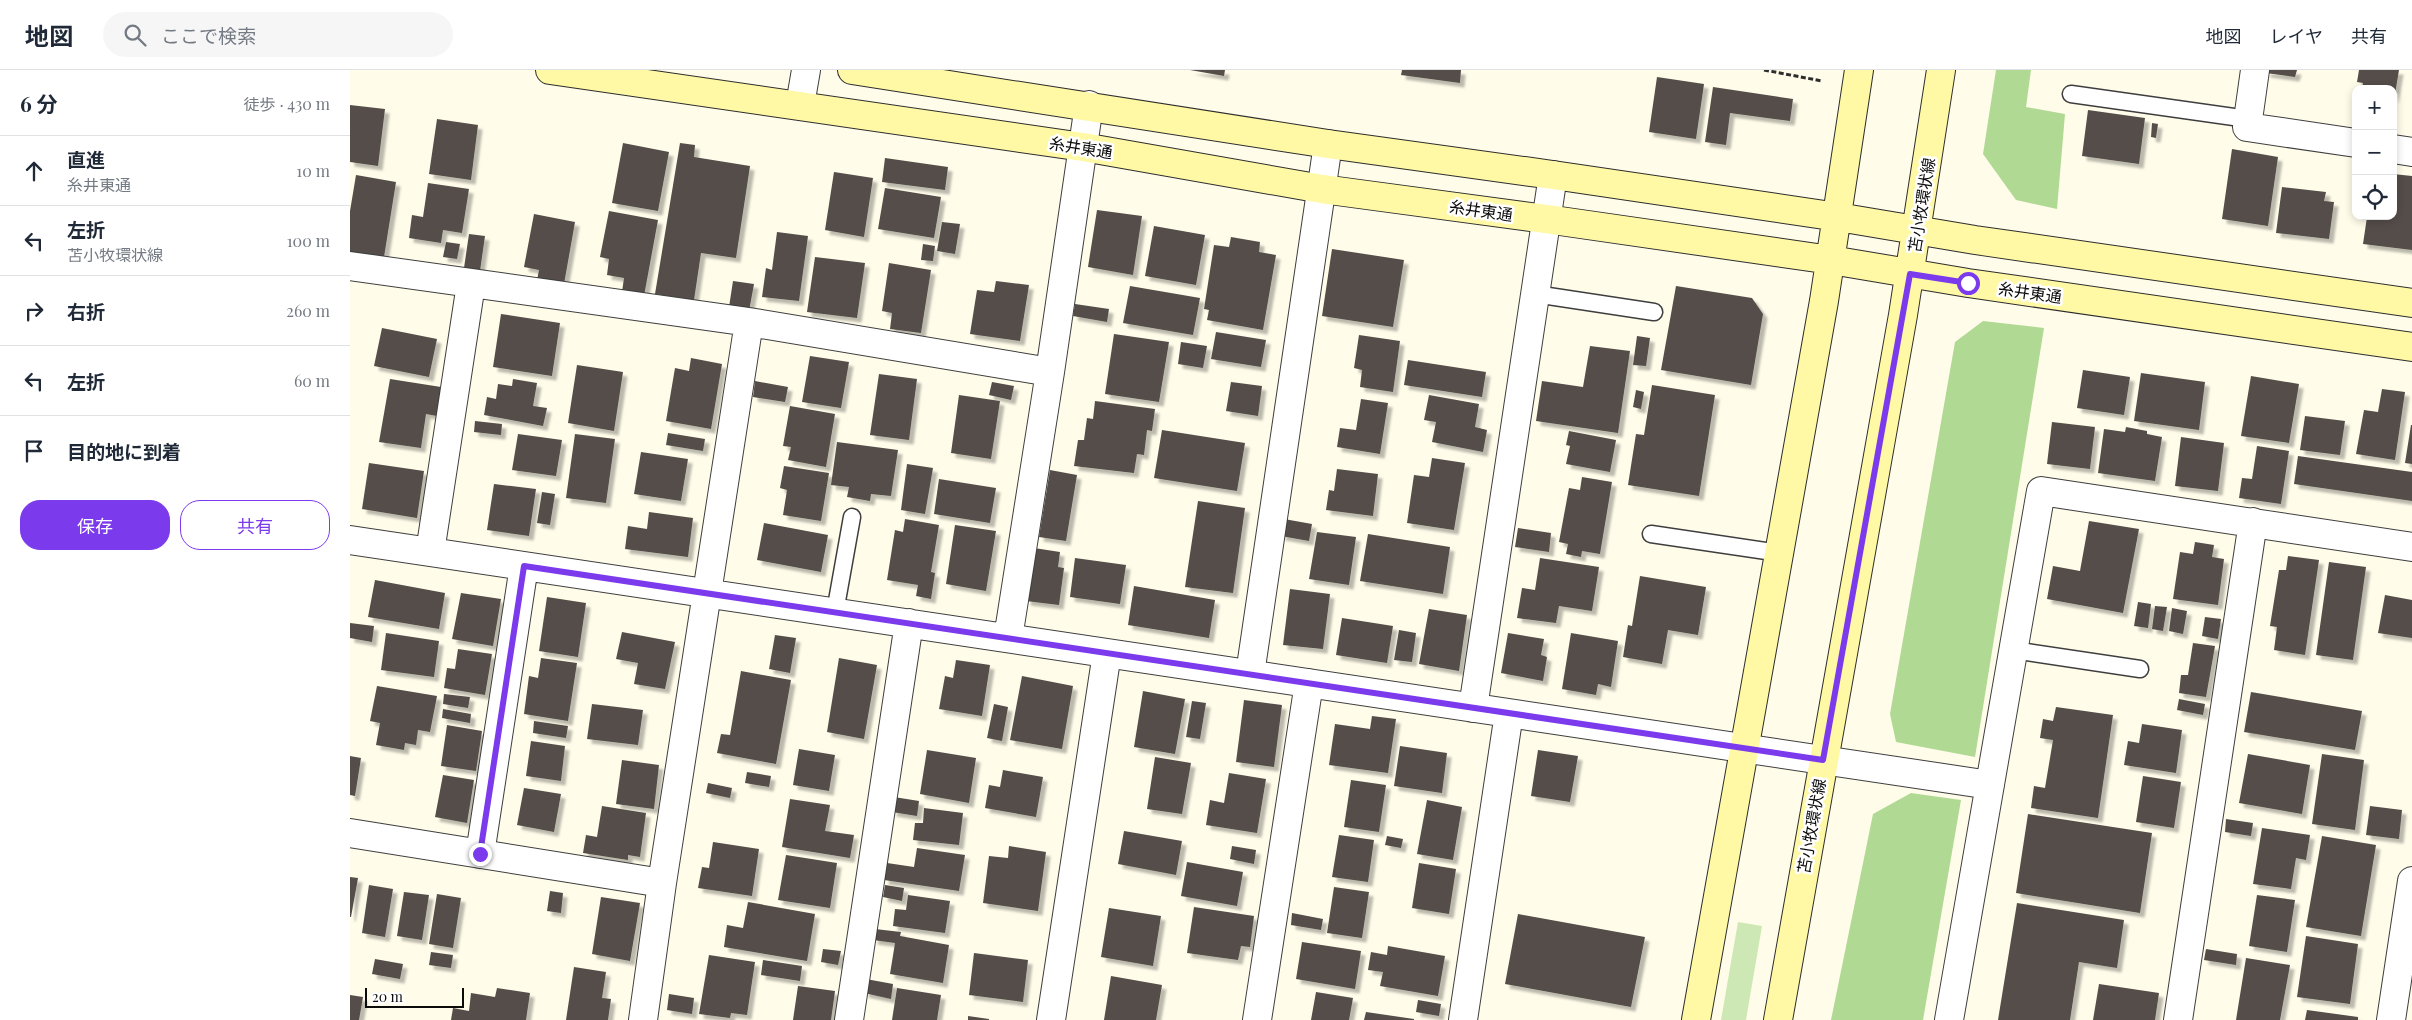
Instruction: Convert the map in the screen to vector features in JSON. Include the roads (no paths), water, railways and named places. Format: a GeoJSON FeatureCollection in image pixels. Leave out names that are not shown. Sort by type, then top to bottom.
{"type":"FeatureCollection","features":[{"type":"Feature","properties":{"kind":"street","name":"糸井東通"},"geometry":{"type":"LineString","coordinates":[[550,70],[1083,147],[1322,189],[1831,260],[1910,274],[2412,347]]}},
{"type":"Feature","properties":{"kind":"street"},"geometry":{"type":"LineString","coordinates":[[800,105],[806,70]]}},
{"type":"Feature","properties":{"kind":"street"},"geometry":{"type":"LineString","coordinates":[[852,70],[1089,105],[1328,144],[1553,174],[1918,231],[2412,303]]}},
{"type":"Feature","properties":{"kind":"street"},"geometry":{"type":"LineString","coordinates":[[1696,1020],[1746,748],[1831,260],[1859,70]]}},
{"type":"Feature","properties":{"kind":"street","name":"苫小牧環状線"},"geometry":{"type":"LineString","coordinates":[[1778,1020],[1918,231],[1942,70]]}},
{"type":"Feature","properties":{"kind":"street"},"geometry":{"type":"LineString","coordinates":[[2255,70],[2247,127],[2352,142]]}},
{"type":"Feature","properties":{"kind":"street"},"geometry":{"type":"LineString","coordinates":[[1008,638],[1050,372],[1089,105]]}},
{"type":"Feature","properties":{"kind":"street"},"geometry":{"type":"LineString","coordinates":[[1250,674],[1328,144]]}},
{"type":"Feature","properties":{"kind":"street"},"geometry":{"type":"LineString","coordinates":[[2397,150],[2412,152]]}},
{"type":"Feature","properties":{"kind":"street"},"geometry":{"type":"LineString","coordinates":[[1473,708],[1553,174]]}},
{"type":"Feature","properties":{"kind":"street"},"geometry":{"type":"LineString","coordinates":[[350,266],[750,322],[1050,372]]}},
{"type":"Feature","properties":{"kind":"street"},"geometry":{"type":"LineString","coordinates":[[430,552],[471,284]]}},
{"type":"Feature","properties":{"kind":"street"},"geometry":{"type":"LineString","coordinates":[[644,1020],[662,883],[750,322]]}},
{"type":"Feature","properties":{"kind":"street"},"geometry":{"type":"LineString","coordinates":[[1949,1020],[2040,491],[2412,547]]}},
{"type":"Feature","properties":{"kind":"street"},"geometry":{"type":"LineString","coordinates":[[2178,1020],[2253,522]]}},
{"type":"Feature","properties":{"kind":"street"},"geometry":{"type":"LineString","coordinates":[[350,540],[1990,785]]}},
{"type":"Feature","properties":{"kind":"street"},"geometry":{"type":"LineString","coordinates":[[480,854],[524,566]]}},
{"type":"Feature","properties":{"kind":"street"},"geometry":{"type":"LineString","coordinates":[[849,1020],[909,624]]}},
{"type":"Feature","properties":{"kind":"street"},"geometry":{"type":"LineString","coordinates":[[1051,1020],[1106,653]]}},
{"type":"Feature","properties":{"kind":"street"},"geometry":{"type":"LineString","coordinates":[[1257,1020],[1309,683]]}},
{"type":"Feature","properties":{"kind":"street"},"geometry":{"type":"LineString","coordinates":[[1463,1020],[1509,713]]}},
{"type":"Feature","properties":{"kind":"street"},"geometry":{"type":"LineString","coordinates":[[350,833],[662,883]]}},
{"type":"Feature","properties":{"kind":"street"},"geometry":{"type":"LineString","coordinates":[[2391,1020],[2412,881]]}},
{"type":"Feature","properties":{"kind":"lane"},"geometry":{"type":"LineString","coordinates":[[2071,94],[2248,119]]}},
{"type":"Feature","properties":{"kind":"lane"},"geometry":{"type":"LineString","coordinates":[[1535,294],[1654,312]]}},
{"type":"Feature","properties":{"kind":"lane"},"geometry":{"type":"LineString","coordinates":[[835,612],[852,517]]}},
{"type":"Feature","properties":{"kind":"lane"},"geometry":{"type":"LineString","coordinates":[[1651,534],[1780,553]]}},
{"type":"Feature","properties":{"kind":"lane"},"geometry":{"type":"LineString","coordinates":[[2013,650],[2140,669]]}}]}
